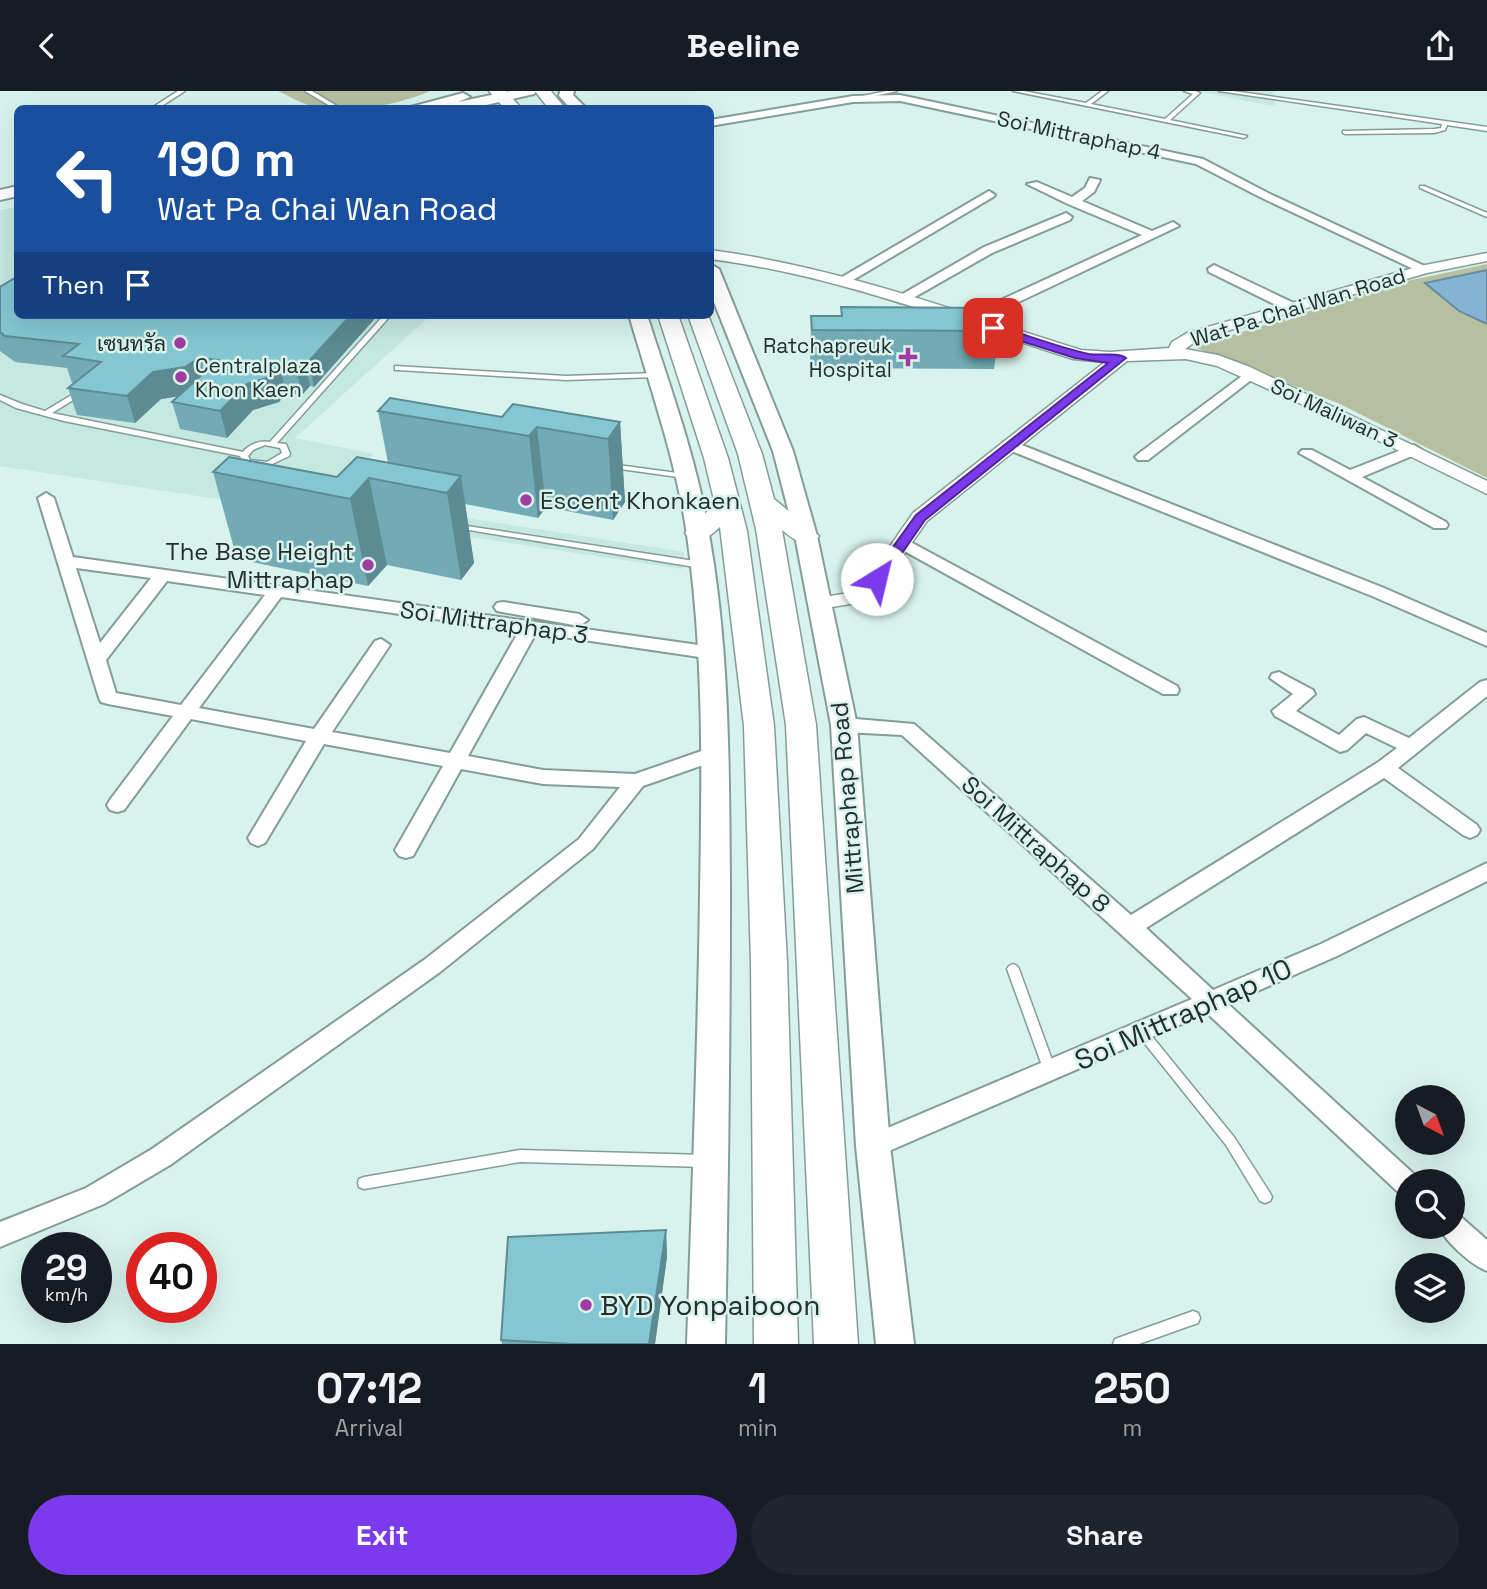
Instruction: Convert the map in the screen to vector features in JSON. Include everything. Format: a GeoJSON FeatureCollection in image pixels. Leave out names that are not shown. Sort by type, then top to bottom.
{"type":"FeatureCollection","features":[{"type":"Feature","properties":{"kind":"main road"},"geometry":{"type":"LineString","coordinates":[[431,104],[449,91]]}},
{"type":"Feature","properties":{"kind":"main road"},"geometry":{"type":"LineString","coordinates":[[465,105],[529,91]]}},
{"type":"Feature","properties":{"kind":"main road"},"geometry":{"type":"LineString","coordinates":[[542,91],[563,97]]}},
{"type":"Feature","properties":{"kind":"main road"},"geometry":{"type":"LineString","coordinates":[[427,105],[491,99]]}},
{"type":"Feature","properties":{"kind":"main road"},"geometry":{"type":"LineString","coordinates":[[469,105],[491,99]]}},
{"type":"Feature","properties":{"kind":"main road","name":"Mittraphap Road"},"geometry":{"type":"LineString","coordinates":[[714,279],[783,451],[806,536],[844,725],[873,1146],[895,1344]]}},
{"type":"Feature","properties":{"kind":"main road"},"geometry":{"type":"LineString","coordinates":[[639,319],[685,476],[698,533],[712,648],[716,753],[714,1026],[706,1344]]}},
{"type":"Feature","properties":{"kind":"main road"},"geometry":{"type":"LineString","coordinates":[[669,319],[716,458],[734,531],[759,726],[769,961],[776,1344]]}},
{"type":"Feature","properties":{"kind":"main road","name":"Mittraphap Road"},"geometry":{"type":"LineString","coordinates":[[699,319],[745,441],[769,529],[801,725],[836,1344]]}},
{"type":"Feature","properties":{"kind":"main road"},"geometry":{"type":"LineString","coordinates":[[762,502],[806,536]]}},
{"type":"Feature","properties":{"kind":"main road"},"geometry":{"type":"LineString","coordinates":[[698,533],[728,506]]}},
{"type":"Feature","properties":{"kind":"street","name":"Soi Mittraphap 4"},"geometry":{"type":"LineString","coordinates":[[714,122],[853,99],[900,98],[1199,161],[1264,195],[1425,269]]}},
{"type":"Feature","properties":{"kind":"street"},"geometry":{"type":"LineString","coordinates":[[1072,202],[1090,190],[1094,180]]}},
{"type":"Feature","properties":{"kind":"street"},"geometry":{"type":"LineString","coordinates":[[1033,184],[1152,235]]}},
{"type":"Feature","properties":{"kind":"street"},"geometry":{"type":"LineString","coordinates":[[843,280],[989,195]]}},
{"type":"Feature","properties":{"kind":"street"},"geometry":{"type":"LineString","coordinates":[[901,299],[988,250],[1066,217]]}},
{"type":"Feature","properties":{"kind":"street"},"geometry":{"type":"LineString","coordinates":[[968,320],[1044,282],[1173,226]]}},
{"type":"Feature","properties":{"kind":"street","name":"Wat Pa Chai Wan Road"},"geometry":{"type":"LineString","coordinates":[[714,254],[751,258],[843,280],[1079,355],[1101,359],[1176,352],[1178,345],[1193,336],[1425,269],[1487,257]]}},
{"type":"Feature","properties":{"kind":"street"},"geometry":{"type":"LineString","coordinates":[[1214,269],[1293,308]]}},
{"type":"Feature","properties":{"kind":"street","name":"Soi Maliwan 3"},"geometry":{"type":"LineString","coordinates":[[1176,352],[1203,356],[1250,374],[1345,416],[1487,488]]}},
{"type":"Feature","properties":{"kind":"street"},"geometry":{"type":"LineString","coordinates":[[820,603],[861,597],[920,517],[1121,358]]}},
{"type":"Feature","properties":{"kind":"street"},"geometry":{"type":"LineString","coordinates":[[1143,457],[1250,374]]}},
{"type":"Feature","properties":{"kind":"street"},"geometry":{"type":"LineString","coordinates":[[1009,445],[1378,592],[1487,640]]}},
{"type":"Feature","properties":{"kind":"street"},"geometry":{"type":"LineString","coordinates":[[1350,476],[1414,450]]}},
{"type":"Feature","properties":{"kind":"street"},"geometry":{"type":"LineString","coordinates":[[1307,453],[1440,525]]}},
{"type":"Feature","properties":{"kind":"street"},"geometry":{"type":"LineString","coordinates":[[46,498],[108,698],[543,777],[636,781],[716,753]]}},
{"type":"Feature","properties":{"kind":"street"},"geometry":{"type":"LineString","coordinates":[[903,543],[1170,690]]}},
{"type":"Feature","properties":{"kind":"street","name":"Soi Mittraphap 3"},"geometry":{"type":"LineString","coordinates":[[65,561],[275,593],[712,648]]}},
{"type":"Feature","properties":{"kind":"street"},"geometry":{"type":"LineString","coordinates":[[96,660],[162,576]]}},
{"type":"Feature","properties":{"kind":"street"},"geometry":{"type":"LineString","coordinates":[[117,805],[275,593]]}},
{"type":"Feature","properties":{"kind":"street"},"geometry":{"type":"LineString","coordinates":[[503,607],[712,648]]}},
{"type":"Feature","properties":{"kind":"street"},"geometry":{"type":"LineString","coordinates":[[406,850],[531,626]]}},
{"type":"Feature","properties":{"kind":"street"},"geometry":{"type":"LineString","coordinates":[[258,838],[319,736],[381,645]]}},
{"type":"Feature","properties":{"kind":"street"},"geometry":{"type":"LineString","coordinates":[[1279,678],[1306,694],[1282,711],[1340,745],[1364,724],[1410,747]]}},
{"type":"Feature","properties":{"kind":"street"},"geometry":{"type":"LineString","coordinates":[[1130,927],[1384,768],[1487,685]]}},
{"type":"Feature","properties":{"kind":"street","name":"Soi Mittraphap 8"},"geometry":{"type":"LineString","coordinates":[[844,725],[907,729],[1130,927],[1395,1173]]}},
{"type":"Feature","properties":{"kind":"street"},"geometry":{"type":"LineString","coordinates":[[1384,768],[1470,830]]}},
{"type":"Feature","properties":{"kind":"street"},"geometry":{"type":"LineString","coordinates":[[0,1235],[95,1196],[161,1157],[421,974],[586,844],[636,781]]}},
{"type":"Feature","properties":{"kind":"street","name":"Soi Mittraphap 10"},"geometry":{"type":"LineString","coordinates":[[873,1146],[1329,950],[1487,871]]}},
{"type":"Feature","properties":{"kind":"street"},"geometry":{"type":"LineString","coordinates":[[1465,1238],[1487,1258]]}},
{"type":"Feature","properties":{"kind":"lane"},"geometry":{"type":"LineString","coordinates":[[158,105],[181,91]]}},
{"type":"Feature","properties":{"kind":"lane"},"geometry":{"type":"LineString","coordinates":[[308,91],[333,105]]}},
{"type":"Feature","properties":{"kind":"lane"},"geometry":{"type":"LineString","coordinates":[[853,99],[894,91]]}},
{"type":"Feature","properties":{"kind":"lane"},"geometry":{"type":"LineString","coordinates":[[1016,91],[1244,137]]}},
{"type":"Feature","properties":{"kind":"lane"},"geometry":{"type":"LineString","coordinates":[[1087,105],[1105,91]]}},
{"type":"Feature","properties":{"kind":"lane"},"geometry":{"type":"LineString","coordinates":[[1187,91],[1198,92]]}},
{"type":"Feature","properties":{"kind":"lane"},"geometry":{"type":"LineString","coordinates":[[1222,91],[1487,129]]}},
{"type":"Feature","properties":{"kind":"lane"},"geometry":{"type":"LineString","coordinates":[[1166,121],[1198,92]]}},
{"type":"Feature","properties":{"kind":"lane"},"geometry":{"type":"LineString","coordinates":[[1345,132],[1434,131],[1443,129],[1445,122]]}},
{"type":"Feature","properties":{"kind":"lane"},"geometry":{"type":"LineString","coordinates":[[1422,187],[1487,215]]}},
{"type":"Feature","properties":{"kind":"lane"},"geometry":{"type":"LineString","coordinates":[[273,443],[384,319]]}},
{"type":"Feature","properties":{"kind":"lane"},"geometry":{"type":"LineString","coordinates":[[398,368],[566,378],[656,375]]}},
{"type":"Feature","properties":{"kind":"lane"},"geometry":{"type":"LineString","coordinates":[[45,414],[91,385]]}},
{"type":"Feature","properties":{"kind":"lane"},"geometry":{"type":"LineString","coordinates":[[0,397],[45,414],[244,454]]}},
{"type":"Feature","properties":{"kind":"lane"},"geometry":{"type":"LineString","coordinates":[[273,443],[283,446],[286,452],[282,458],[272,463],[253,464],[245,460],[244,454],[254,446],[273,443]]}},
{"type":"Feature","properties":{"kind":"lane"},"geometry":{"type":"LineString","coordinates":[[272,463],[281,471]]}},
{"type":"Feature","properties":{"kind":"lane"},"geometry":{"type":"LineString","coordinates":[[605,465],[685,476]]}},
{"type":"Feature","properties":{"kind":"lane"},"geometry":{"type":"LineString","coordinates":[[447,524],[701,565]]}},
{"type":"Feature","properties":{"kind":"lane"},"geometry":{"type":"LineString","coordinates":[[1013,969],[1050,1071]]}},
{"type":"Feature","properties":{"kind":"lane"},"geometry":{"type":"LineString","coordinates":[[1142,1032],[1230,1140],[1265,1197]]}},
{"type":"Feature","properties":{"kind":"lane"},"geometry":{"type":"LineString","coordinates":[[364,1183],[520,1156],[710,1161]]}},
{"type":"Feature","properties":{"kind":"lane"},"geometry":{"type":"LineString","coordinates":[[1120,1344],[1193,1318]]}},
{"type":"Feature","properties":{"kind":"shaded area"},"geometry":{"type":"Polygon","coordinates":[[[278,91],[430,91],[382,105],[309,105],[278,91]]]}},
{"type":"Feature","properties":{"kind":"shaded area"},"geometry":{"type":"Polygon","coordinates":[[[1198,91],[1274,91],[1275,106],[1261,104],[1198,91]]]}},
{"type":"Feature","properties":{"kind":"shaded area","name":"Centralplaza Khon Kaen"},"geometry":{"type":"Polygon","coordinates":[[[14,208],[14,319],[427,319],[295,438],[374,454],[333,497],[684,552],[682,569],[0,466],[0,210],[14,208]]]}},
{"type":"Feature","properties":{"kind":"shaded area"},"geometry":{"type":"Polygon","coordinates":[[[1487,264],[1487,270],[1426,283],[1459,311],[1487,324],[1487,478],[1340,404],[1194,347],[1407,281],[1487,264]]]}},
{"type":"Feature","properties":{"kind":"water"},"geometry":{"type":"Polygon","coordinates":[[[1487,270],[1487,324],[1459,311],[1425,283],[1487,270]]]}},
{"type":"Feature","properties":{"kind":"building"},"geometry":{"type":"Polygon","coordinates":[[[14,278],[14,319],[347,319],[309,361],[304,360],[296,368],[280,367],[273,376],[247,384],[220,411],[172,402],[218,360],[199,358],[185,367],[153,372],[127,396],[68,388],[101,362],[63,356],[79,344],[5,336],[0,332],[0,287],[14,278]]]}},
{"type":"Feature","properties":{"kind":"building"},"geometry":{"type":"Polygon","coordinates":[[[841,307],[993,308],[999,331],[812,330],[811,316],[842,316],[841,307]]]}},
{"type":"Feature","properties":{"kind":"building"},"geometry":{"type":"Polygon","coordinates":[[[390,398],[502,417],[513,404],[620,422],[608,439],[537,427],[529,436],[378,411],[390,398]]]}},
{"type":"Feature","properties":{"kind":"building"},"geometry":{"type":"Polygon","coordinates":[[[229,457],[337,477],[357,457],[461,476],[447,493],[369,478],[350,499],[213,472],[229,457]]]}},
{"type":"Feature","properties":{"kind":"building","name":"BYD Yonpaiboon"},"geometry":{"type":"Polygon","coordinates":[[[666,1230],[649,1344],[501,1340],[508,1237],[666,1230]]]}},
{"type":"Feature","properties":{"kind":"place","name":"เซนทรัล"},"geometry":{"type":"Point","coordinates":[180,343]}},
{"type":"Feature","properties":{"kind":"place","name":"Ratchapreuk Hospital"},"geometry":{"type":"Point","coordinates":[908,357]}},
{"type":"Feature","properties":{"kind":"place","name":"Centralplaza Khon Kaen"},"geometry":{"type":"Point","coordinates":[181,377]}},
{"type":"Feature","properties":{"kind":"place","name":"Escent Khonkaen"},"geometry":{"type":"Point","coordinates":[526,500]}},
{"type":"Feature","properties":{"kind":"place","name":"The Base Height Mittraphap"},"geometry":{"type":"Point","coordinates":[368,565]}},
{"type":"Feature","properties":{"kind":"place","name":"BYD Yonpaiboon"},"geometry":{"type":"Point","coordinates":[586,1305]}},
{"type":"Feature","properties":{"kind":"route"},"geometry":{"type":"LineString","coordinates":[[877,579],[920,517],[1121,358],[1101,359],[1079,355],[993,328]]}}]}
